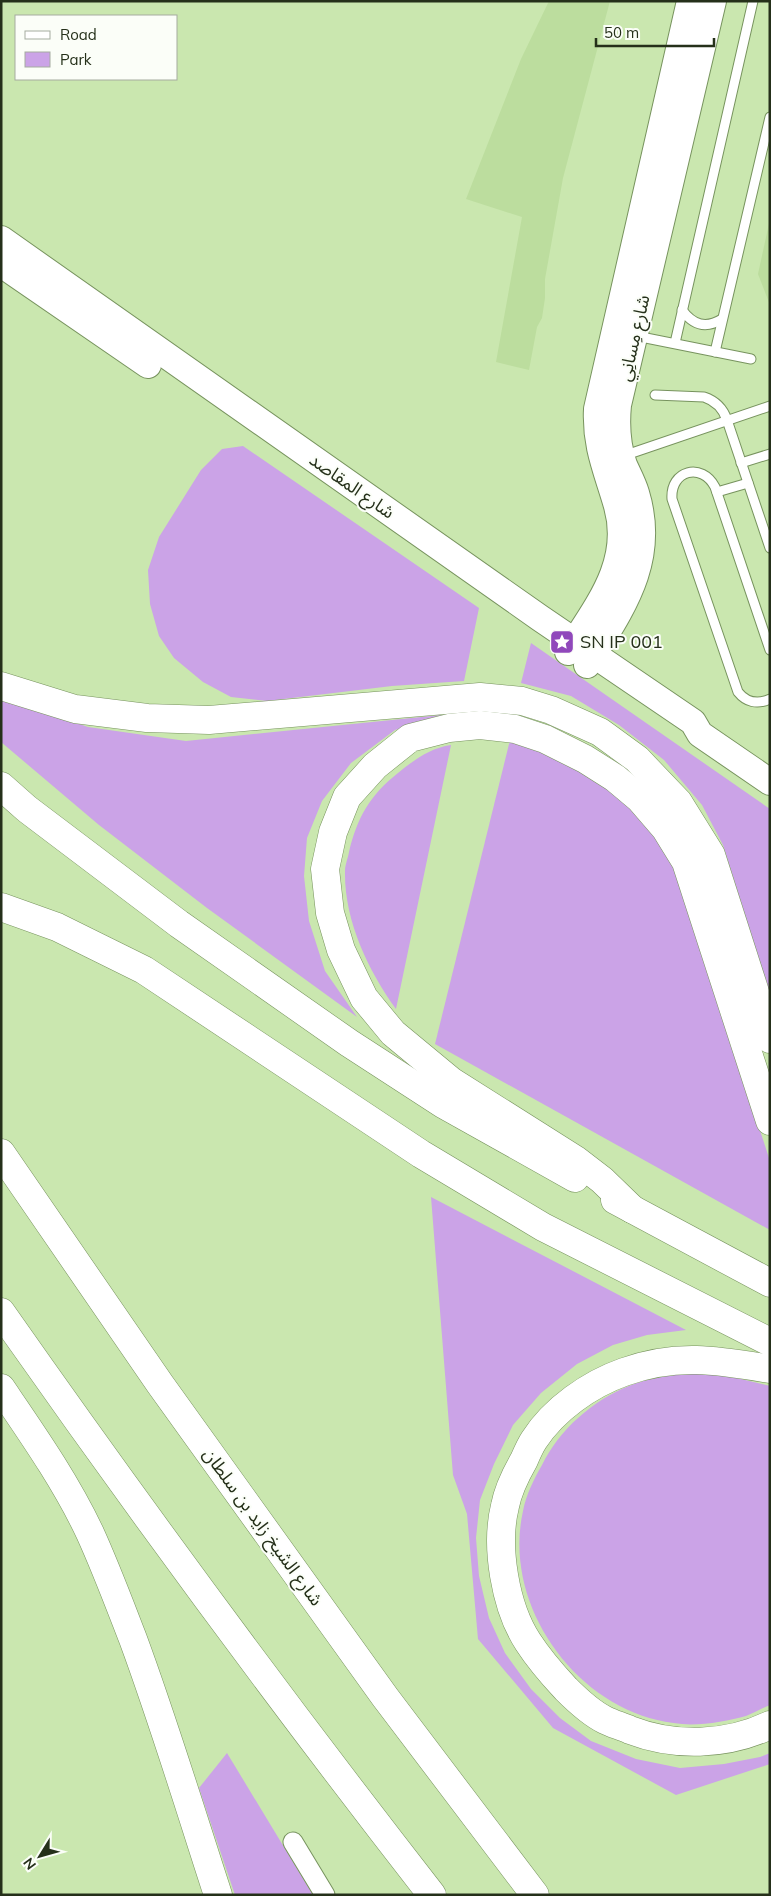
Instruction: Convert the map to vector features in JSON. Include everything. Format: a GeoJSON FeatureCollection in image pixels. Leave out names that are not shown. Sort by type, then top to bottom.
{"type":"FeatureCollection","features":[{"type":"Feature","properties":{"kind":"highway"},"geometry":{"type":"LineString","coordinates":[[1,686],[75,709],[147,718],[209,720],[480,697],[522,702],[551,710],[600,732],[637,759],[678,802],[711,855],[770,1039]]}},
{"type":"Feature","properties":{"kind":"highway"},"geometry":{"type":"LineString","coordinates":[[770,1121],[686,862],[665,828],[640,799],[615,778],[585,759],[545,739],[515,729],[480,725],[449,728],[410,738],[374,766],[347,797],[333,832],[325,869],[330,913],[341,950],[364,998],[393,1033],[447,1092],[499,1137],[770,1283]]}},
{"type":"Feature","properties":{"kind":"highway"},"geometry":{"type":"LineString","coordinates":[[1,786],[27,809],[179,924],[349,1043],[447,1092]]}},
{"type":"Feature","properties":{"kind":"highway"},"geometry":{"type":"LineString","coordinates":[[1,907],[57,927],[144,970],[422,1154],[543,1227],[770,1342]]}},
{"type":"Feature","properties":{"kind":"highway","name":"شارع الشيخ زايد بن سلطان"},"geometry":{"type":"LineString","coordinates":[[1,1153],[160,1384],[374,1681],[535,1895]]}},
{"type":"Feature","properties":{"kind":"highway"},"geometry":{"type":"LineString","coordinates":[[696,1243],[741,1253],[770,1264]]}},
{"type":"Feature","properties":{"kind":"highway"},"geometry":{"type":"LineString","coordinates":[[1,1312],[106,1462],[302,1726],[432,1895]]}},
{"type":"Feature","properties":{"kind":"highway"},"geometry":{"type":"LineString","coordinates":[[760,1367],[720,1360],[686,1358],[652,1363],[623,1372],[591,1386],[558,1411],[534,1439],[516,1474],[505,1506],[502,1539],[503,1572],[513,1609],[527,1640],[550,1672],[576,1699],[604,1719],[643,1735],[681,1743],[720,1740],[752,1733],[770,1725]]}},
{"type":"Feature","properties":{"kind":"highway"},"geometry":{"type":"LineString","coordinates":[[1,1388],[42,1447],[67,1489],[90,1532],[110,1576],[150,1685],[218,1895]]}},
{"type":"Feature","properties":{"kind":"street","name":"شارع مِسانِي"},"geometry":{"type":"LineString","coordinates":[[665,159],[690,1]]}},
{"type":"Feature","properties":{"kind":"street","name":"شارع مِسانِي"},"geometry":{"type":"LineString","coordinates":[[581,653],[612,579],[620,547],[621,533],[617,507],[602,460],[596,426],[600,393],[624,333],[665,159],[713,1]]}},
{"type":"Feature","properties":{"kind":"street","name":"شارع المقاصد"},"geometry":{"type":"LineString","coordinates":[[1,239],[424,545]]}},
{"type":"Feature","properties":{"kind":"street","name":"شارع المقاصد"},"geometry":{"type":"LineString","coordinates":[[1,264],[424,545],[581,653],[620,692],[685,734],[692,737],[700,734],[770,782]]}},
{"type":"Feature","properties":{"kind":"street","name":"شارع مِسانِي"},"geometry":{"type":"LineString","coordinates":[[581,653],[630,592],[640,560],[642,525],[640,508],[621,456],[617,431],[624,333]]}},
{"type":"Feature","properties":{"kind":"street"},"geometry":{"type":"LineString","coordinates":[[293,1842],[325,1895]]}},
{"type":"Feature","properties":{"kind":"lane"},"geometry":{"type":"LineString","coordinates":[[675,343],[753,1]]}},
{"type":"Feature","properties":{"kind":"lane"},"geometry":{"type":"LineString","coordinates":[[715,352],[770,117]]}},
{"type":"Feature","properties":{"kind":"lane"},"geometry":{"type":"LineString","coordinates":[[682,310],[693,322],[700,325],[716,323],[722,319]]}},
{"type":"Feature","properties":{"kind":"lane"},"geometry":{"type":"LineString","coordinates":[[624,333],[751,359]]}},
{"type":"Feature","properties":{"kind":"lane"},"geometry":{"type":"LineString","coordinates":[[655,395],[704,397],[712,400],[722,409],[770,548]]}},
{"type":"Feature","properties":{"kind":"lane"},"geometry":{"type":"LineString","coordinates":[[621,456],[770,406]]}},
{"type":"Feature","properties":{"kind":"lane"},"geometry":{"type":"LineString","coordinates":[[741,463],[770,454]]}},
{"type":"Feature","properties":{"kind":"lane"},"geometry":{"type":"LineString","coordinates":[[770,650],[712,481],[707,476],[694,472],[686,473],[676,480],[671,492],[672,499],[738,692],[742,697],[755,703],[770,699]]}},
{"type":"Feature","properties":{"kind":"lane"},"geometry":{"type":"LineString","coordinates":[[717,492],[748,483]]}},
{"type":"Feature","properties":{"kind":"shaded area"},"geometry":{"type":"Polygon","coordinates":[[[549,1],[610,1],[563,178],[545,279],[542,318],[537,327],[529,370],[496,362],[522,217],[466,199],[521,59],[549,1]]]}},
{"type":"Feature","properties":{"kind":"shaded area"},"geometry":{"type":"Polygon","coordinates":[[[770,219],[770,305],[758,274],[770,219]]]}},
{"type":"Feature","properties":{"kind":"green space"},"geometry":{"type":"Polygon","coordinates":[[[243,446],[479,608],[464,681],[392,686],[267,701],[231,697],[203,682],[174,658],[159,636],[150,604],[148,570],[159,537],[201,470],[222,449],[243,446]]]}},
{"type":"Feature","properties":{"kind":"green space"},"geometry":{"type":"Polygon","coordinates":[[[531,643],[770,809],[770,995],[723,845],[702,805],[664,760],[619,725],[571,696],[521,683],[531,643]]]}},
{"type":"Feature","properties":{"kind":"green space"},"geometry":{"type":"Polygon","coordinates":[[[1,696],[88,727],[186,741],[451,714],[395,730],[351,763],[322,801],[307,838],[304,876],[309,921],[325,971],[357,1017],[207,908],[99,825],[1,742],[1,696]]]}},
{"type":"Feature","properties":{"kind":"green space"},"geometry":{"type":"Polygon","coordinates":[[[511,736],[544,744],[634,804],[674,867],[770,1161],[770,1230],[435,1044],[511,736]]]}},
{"type":"Feature","properties":{"kind":"green space"},"geometry":{"type":"Polygon","coordinates":[[[451,745],[396,1009],[367,961],[353,926],[346,889],[345,866],[356,828],[372,799],[388,781],[416,759],[436,749],[451,745]]]}},
{"type":"Feature","properties":{"kind":"green space"},"geometry":{"type":"Polygon","coordinates":[[[431,1197],[686,1330],[647,1335],[613,1345],[577,1364],[541,1393],[513,1425],[494,1464],[480,1500],[476,1538],[479,1576],[489,1618],[505,1653],[531,1689],[560,1718],[591,1741],[636,1759],[680,1768],[724,1764],[760,1757],[770,1753],[770,1764],[676,1795],[553,1728],[478,1639],[467,1514],[453,1475],[431,1197]]]}},
{"type":"Feature","properties":{"kind":"green space"},"geometry":{"type":"Polygon","coordinates":[[[688,1373],[720,1374],[770,1386],[770,1705],[739,1718],[697,1724],[682,1724],[646,1717],[612,1702],[582,1679],[557,1652],[537,1620],[524,1585],[519,1548],[523,1511],[528,1493],[549,1452],[568,1428],[603,1399],[629,1386],[643,1381],[688,1373]]]}},
{"type":"Feature","properties":{"kind":"green space"},"geometry":{"type":"Polygon","coordinates":[[[227,1753],[313,1895],[235,1895],[199,1788],[227,1753]]]}},
{"type":"Feature","properties":{"kind":"place","name":"SN IP 001"},"geometry":{"type":"Point","coordinates":[562,642]}}]}
